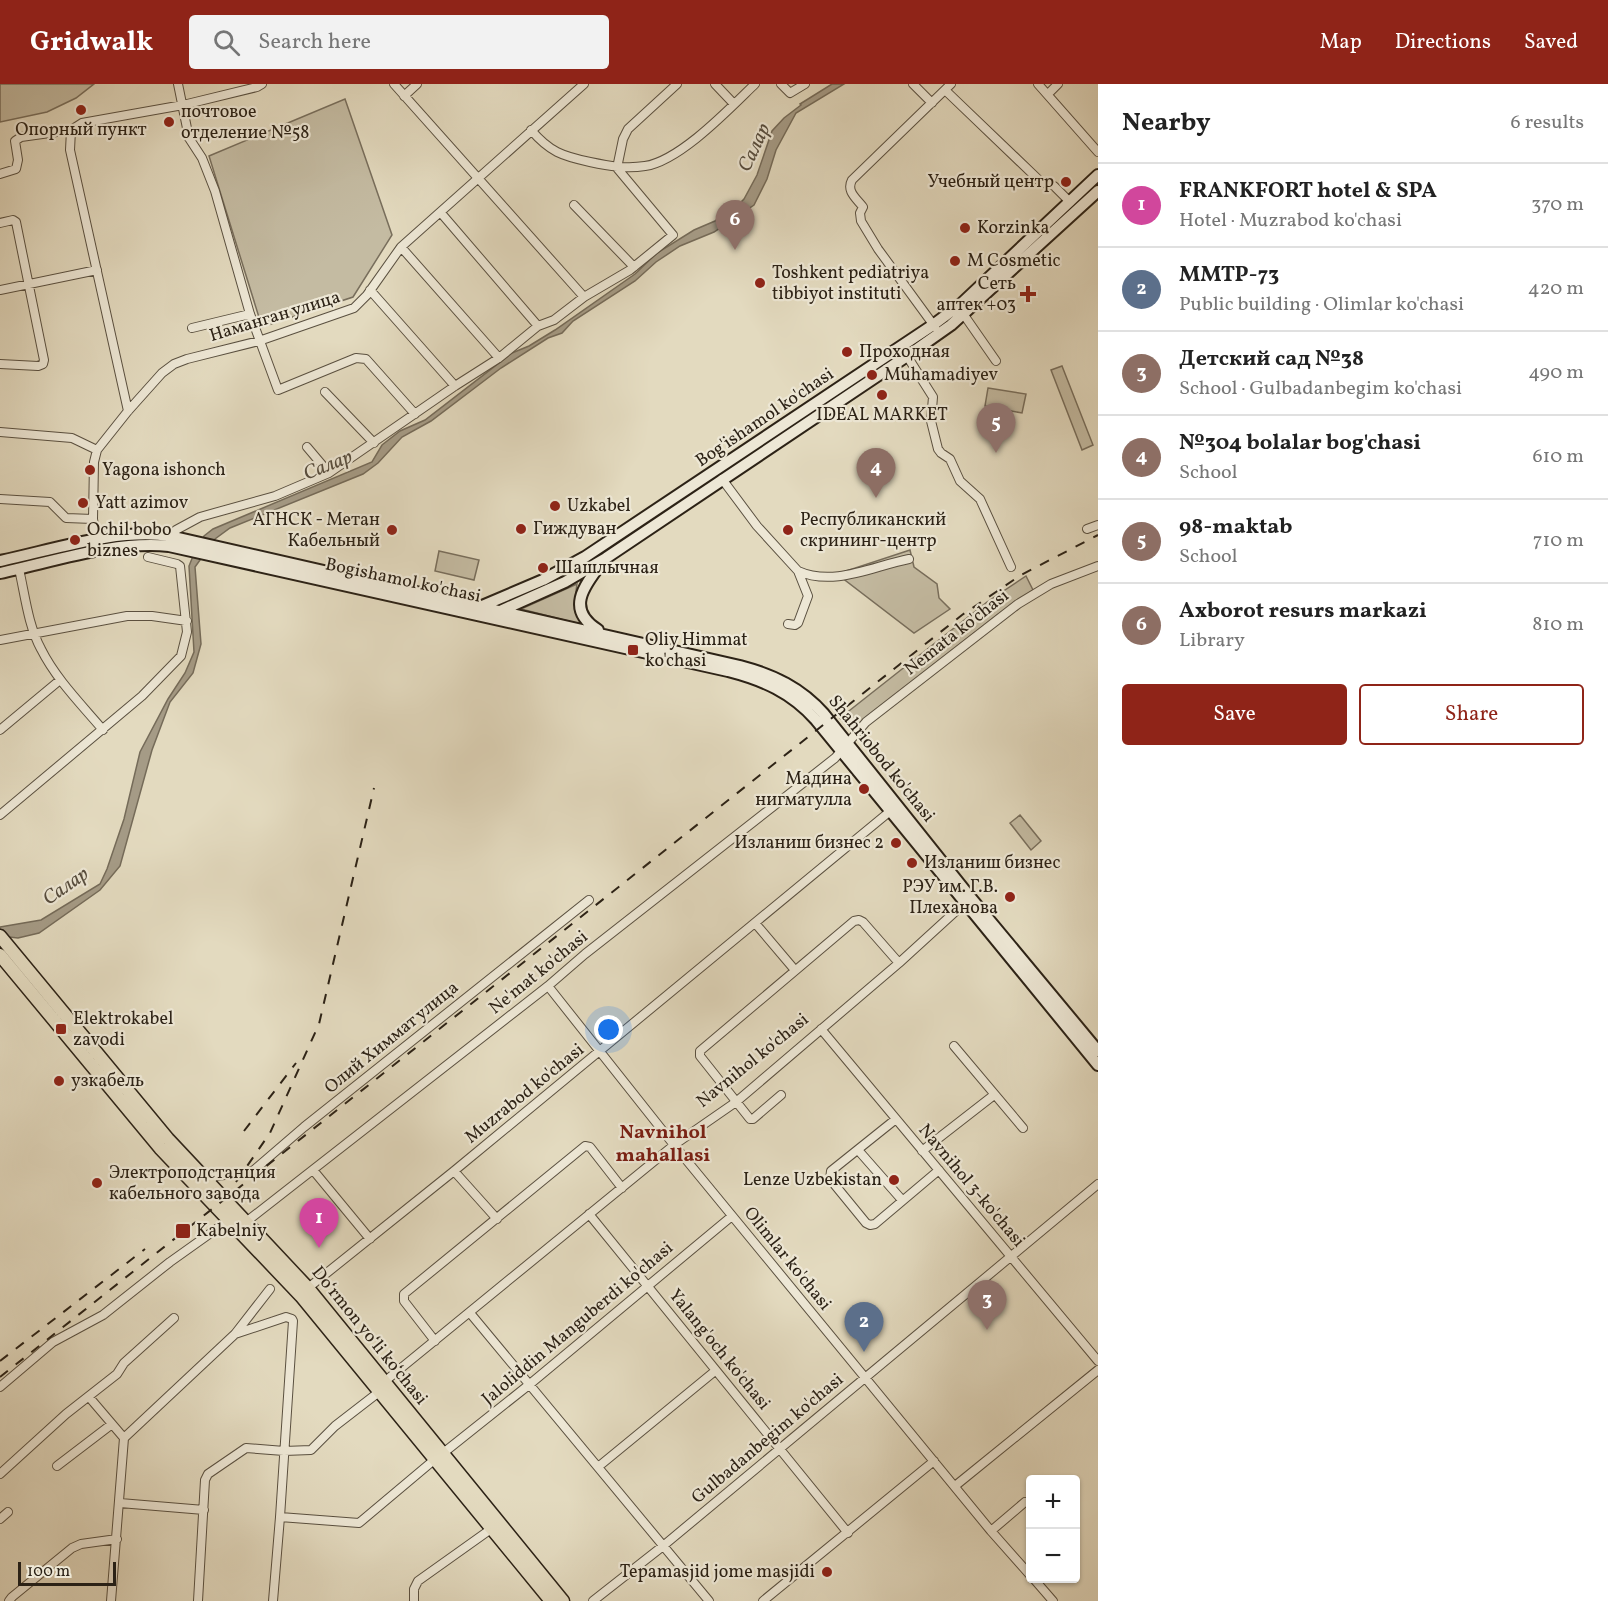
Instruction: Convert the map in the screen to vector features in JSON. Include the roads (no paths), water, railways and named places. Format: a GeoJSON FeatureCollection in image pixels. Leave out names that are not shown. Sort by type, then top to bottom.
{"type":"FeatureCollection","features":[{"type":"Feature","properties":{"kind":"main road","name":"Bog'ishamol ko'chasi"},"geometry":{"type":"LineString","coordinates":[[803,419],[908,356],[1098,175]]}},
{"type":"Feature","properties":{"kind":"main road","name":"Bog'ishamol ko'chasi"},"geometry":{"type":"LineString","coordinates":[[501,611],[565,582],[606,558],[657,516],[936,329],[964,315],[1098,191]]}},
{"type":"Feature","properties":{"kind":"main road","name":"Bog'ishamol ko'chasi"},"geometry":{"type":"LineString","coordinates":[[483,612],[556,574],[722,479],[772,439]]}},
{"type":"Feature","properties":{"kind":"main road","name":"Bogishamol ko'chasi"},"geometry":{"type":"LineString","coordinates":[[0,573],[137,535],[483,612]]}},
{"type":"Feature","properties":{"kind":"main road","name":"Bogishamol ko'chasi"},"geometry":{"type":"LineString","coordinates":[[0,561],[97,546]]}},
{"type":"Feature","properties":{"kind":"main road"},"geometry":{"type":"LineString","coordinates":[[606,558],[584,585],[580,603],[588,622],[609,636]]}},
{"type":"Feature","properties":{"kind":"main road","name":"Shahriobod ko'chasi"},"geometry":{"type":"LineString","coordinates":[[483,612],[501,611],[530,622],[760,680],[779,689],[802,705],[845,747]]}},
{"type":"Feature","properties":{"kind":"main road","name":"Shahriobod ko'chasi"},"geometry":{"type":"LineString","coordinates":[[483,612],[609,636],[740,666],[782,681],[810,698],[845,747],[1098,1065]]}},
{"type":"Feature","properties":{"kind":"main road","name":"Shahriobod ko'chasi"},"geometry":{"type":"LineString","coordinates":[[968,900],[1098,1050]]}},
{"type":"Feature","properties":{"kind":"main road","name":"Do‘rmon yo‘li ko‘chasi"},"geometry":{"type":"LineString","coordinates":[[0,936],[13,962],[160,1148],[384,1387]]}},
{"type":"Feature","properties":{"kind":"main road","name":"Do‘rmon yo‘li ko‘chasi"},"geometry":{"type":"LineString","coordinates":[[0,955],[13,962]]}},
{"type":"Feature","properties":{"kind":"main road","name":"Do‘rmon yo‘li ko‘chasi"},"geometry":{"type":"LineString","coordinates":[[35,989],[168,1139],[308,1288],[416,1430],[563,1601]]}},
{"type":"Feature","properties":{"kind":"main road","name":"Do‘rmon yo‘li ko‘chasi"},"geometry":{"type":"LineString","coordinates":[[438,1457],[491,1528],[551,1601]]}},
{"type":"Feature","properties":{"kind":"street"},"geometry":{"type":"LineString","coordinates":[[178,84],[189,138],[201,158],[215,191],[250,314],[278,390],[356,358],[366,359],[415,414]]}},
{"type":"Feature","properties":{"kind":"street"},"geometry":{"type":"LineString","coordinates":[[394,84],[584,297]]}},
{"type":"Feature","properties":{"kind":"street"},"geometry":{"type":"LineString","coordinates":[[405,96],[417,84]]}},
{"type":"Feature","properties":{"kind":"street","name":"Наманган улица"},"geometry":{"type":"LineString","coordinates":[[97,450],[162,373],[174,364],[259,341],[354,308],[363,300],[401,247],[584,84]]}},
{"type":"Feature","properties":{"kind":"street"},"geometry":{"type":"LineString","coordinates":[[617,168],[623,139],[628,129],[676,84]]}},
{"type":"Feature","properties":{"kind":"street"},"geometry":{"type":"LineString","coordinates":[[716,84],[734,104]]}},
{"type":"Feature","properties":{"kind":"street"},"geometry":{"type":"LineString","coordinates":[[531,130],[545,146],[555,152],[584,161],[617,168],[648,166],[679,152],[756,84]]}},
{"type":"Feature","properties":{"kind":"street"},"geometry":{"type":"LineString","coordinates":[[782,84],[790,93],[805,84]]}},
{"type":"Feature","properties":{"kind":"street"},"geometry":{"type":"LineString","coordinates":[[913,84],[932,103]]}},
{"type":"Feature","properties":{"kind":"street"},"geometry":{"type":"LineString","coordinates":[[1038,84],[1098,152]]}},
{"type":"Feature","properties":{"kind":"street"},"geometry":{"type":"LineString","coordinates":[[1048,94],[1058,84]]}},
{"type":"Feature","properties":{"kind":"street"},"geometry":{"type":"LineString","coordinates":[[0,174],[16,169],[18,166],[14,145],[17,138],[71,130],[82,123],[183,105],[258,85]]}},
{"type":"Feature","properties":{"kind":"street"},"geometry":{"type":"LineString","coordinates":[[936,329],[878,249],[861,221],[860,213],[863,207],[850,191],[849,185],[948,87],[1041,182],[1054,186],[1070,202]]}},
{"type":"Feature","properties":{"kind":"street"},"geometry":{"type":"LineString","coordinates":[[71,130],[70,150],[128,411]]}},
{"type":"Feature","properties":{"kind":"street"},"geometry":{"type":"LineString","coordinates":[[170,541],[185,524],[200,517],[276,496],[328,473],[499,358],[538,326],[554,320],[584,297],[634,267],[673,235],[617,168]]}},
{"type":"Feature","properties":{"kind":"street"},"geometry":{"type":"LineString","coordinates":[[574,205],[634,267]]}},
{"type":"Feature","properties":{"kind":"street"},"geometry":{"type":"LineString","coordinates":[[441,213],[538,326]]}},
{"type":"Feature","properties":{"kind":"street"},"geometry":{"type":"LineString","coordinates":[[0,223],[13,220],[16,222],[27,283],[42,340],[44,360],[38,366],[0,364]]}},
{"type":"Feature","properties":{"kind":"street"},"geometry":{"type":"LineString","coordinates":[[401,247],[499,358]]}},
{"type":"Feature","properties":{"kind":"street"},"geometry":{"type":"LineString","coordinates":[[0,290],[97,270]]}},
{"type":"Feature","properties":{"kind":"street"},"geometry":{"type":"LineString","coordinates":[[370,290],[455,386]]}},
{"type":"Feature","properties":{"kind":"street"},"geometry":{"type":"LineString","coordinates":[[192,328],[250,314]]}},
{"type":"Feature","properties":{"kind":"street"},"geometry":{"type":"LineString","coordinates":[[964,315],[996,361]]}},
{"type":"Feature","properties":{"kind":"street"},"geometry":{"type":"LineString","coordinates":[[908,356],[933,397],[930,417],[938,449],[950,459],[960,481],[980,499],[1011,567]]}},
{"type":"Feature","properties":{"kind":"street"},"geometry":{"type":"LineString","coordinates":[[325,392],[374,443]]}},
{"type":"Feature","properties":{"kind":"street"},"geometry":{"type":"LineString","coordinates":[[0,432],[72,438],[97,450],[94,462],[93,519],[97,546]]}},
{"type":"Feature","properties":{"kind":"street"},"geometry":{"type":"LineString","coordinates":[[307,447],[328,473]]}},
{"type":"Feature","properties":{"kind":"street"},"geometry":{"type":"LineString","coordinates":[[722,479],[757,526],[798,571],[807,596],[798,623],[788,624]]}},
{"type":"Feature","properties":{"kind":"street"},"geometry":{"type":"LineString","coordinates":[[0,499],[50,502],[66,518],[93,519]]}},
{"type":"Feature","properties":{"kind":"street"},"geometry":{"type":"LineString","coordinates":[[1087,529],[1098,525]]}},
{"type":"Feature","properties":{"kind":"street"},"geometry":{"type":"LineString","coordinates":[[0,815],[142,696],[181,656],[187,632],[187,621],[180,566],[148,557]]}},
{"type":"Feature","properties":{"kind":"street"},"geometry":{"type":"LineString","coordinates":[[798,571],[828,578],[909,559]]}},
{"type":"Feature","properties":{"kind":"street","name":"Nemata ko'chasi"},"geometry":{"type":"LineString","coordinates":[[845,747],[867,722],[1018,604],[1051,584],[1098,566]]}},
{"type":"Feature","properties":{"kind":"street"},"geometry":{"type":"LineString","coordinates":[[19,569],[34,633],[44,655],[60,680],[103,730]]}},
{"type":"Feature","properties":{"kind":"street"},"geometry":{"type":"LineString","coordinates":[[0,640],[127,616],[152,616],[187,621]]}},
{"type":"Feature","properties":{"kind":"street"},"geometry":{"type":"LineString","coordinates":[[0,730],[60,680]]}},
{"type":"Feature","properties":{"kind":"street","name":"Ne'mat ko'chasi"},"geometry":{"type":"LineString","coordinates":[[246,1221],[548,986],[845,747]]}},
{"type":"Feature","properties":{"kind":"street","name":"Muzrabod ko'chasi"},"geometry":{"type":"LineString","coordinates":[[308,1288],[454,1171],[894,808]]}},
{"type":"Feature","properties":{"kind":"street","name":"Олий Химмат улица"},"geometry":{"type":"LineString","coordinates":[[207,1181],[216,1176],[254,1170],[304,1127],[589,900]]}},
{"type":"Feature","properties":{"kind":"street","name":"Navnihol ko'chasi"},"geometry":{"type":"LineString","coordinates":[[198,1601],[205,1480],[208,1474],[246,1448],[284,1451],[311,1450],[335,1426],[384,1387],[435,1341],[589,1214],[674,1145],[736,1102],[968,900]]}},
{"type":"Feature","properties":{"kind":"street"},"geometry":{"type":"LineString","coordinates":[[781,1095],[753,1119],[750,1119],[700,1056],[700,1052],[794,969],[854,921],[863,922],[898,963]]}},
{"type":"Feature","properties":{"kind":"street"},"geometry":{"type":"LineString","coordinates":[[755,923],[794,969]]}},
{"type":"Feature","properties":{"kind":"street","name":"Olimlar ko'chasi"},"geometry":{"type":"LineString","coordinates":[[548,986],[732,1216],[991,1531],[1026,1570]]}},
{"type":"Feature","properties":{"kind":"street","name":"Navnihol 3-ko'chasi"},"geometry":{"type":"LineString","coordinates":[[821,1029],[1098,1361]]}},
{"type":"Feature","properties":{"kind":"street"},"geometry":{"type":"LineString","coordinates":[[954,1046],[1023,1128]]}},
{"type":"Feature","properties":{"kind":"street"},"geometry":{"type":"LineString","coordinates":[[922,1151],[994,1095]]}},
{"type":"Feature","properties":{"kind":"street"},"geometry":{"type":"LineString","coordinates":[[896,1119],[829,1175],[866,1223],[875,1224],[939,1170]]}},
{"type":"Feature","properties":{"kind":"street"},"geometry":{"type":"LineString","coordinates":[[435,1341],[404,1302],[404,1294],[585,1146],[590,1147],[622,1188]]}},
{"type":"Feature","properties":{"kind":"street"},"geometry":{"type":"LineString","coordinates":[[858,1150],[902,1200]]}},
{"type":"Feature","properties":{"kind":"street"},"geometry":{"type":"LineString","coordinates":[[313,1170],[370,1239]]}},
{"type":"Feature","properties":{"kind":"street"},"geometry":{"type":"LineString","coordinates":[[454,1171],[496,1220]]}},
{"type":"Feature","properties":{"kind":"street","name":"Gulbadanbegim ko'chasi"},"geometry":{"type":"LineString","coordinates":[[593,1601],[663,1546],[1098,1184]]}},
{"type":"Feature","properties":{"kind":"street","name":"Yalang'och ko'chasi"},"geometry":{"type":"LineString","coordinates":[[589,1214],[848,1533]]}},
{"type":"Feature","properties":{"kind":"street","name":"Jaloliddin Manguberdi ko'chasi"},"geometry":{"type":"LineString","coordinates":[[280,1516],[359,1523],[732,1216]]}},
{"type":"Feature","properties":{"kind":"street"},"geometry":{"type":"LineString","coordinates":[[0,1388],[52,1342],[103,1315],[170,1262],[229,1220]]}},
{"type":"Feature","properties":{"kind":"street"},"geometry":{"type":"LineString","coordinates":[[111,1601],[124,1438],[235,1334],[270,1289]]}},
{"type":"Feature","properties":{"kind":"street"},"geometry":{"type":"LineString","coordinates":[[470,1313],[709,1601]]}},
{"type":"Feature","properties":{"kind":"street"},"geometry":{"type":"LineString","coordinates":[[235,1334],[286,1317],[292,1319],[273,1601]]}},
{"type":"Feature","properties":{"kind":"street"},"geometry":{"type":"LineString","coordinates":[[0,1474],[66,1414],[117,1374],[124,1363],[174,1318]]}},
{"type":"Feature","properties":{"kind":"street"},"geometry":{"type":"LineString","coordinates":[[955,1486],[1098,1370]]}},
{"type":"Feature","properties":{"kind":"street"},"geometry":{"type":"LineString","coordinates":[[598,1467],[716,1371]]}},
{"type":"Feature","properties":{"kind":"street"},"geometry":{"type":"LineString","coordinates":[[89,1397],[124,1438]]}},
{"type":"Feature","properties":{"kind":"street"},"geometry":{"type":"LineString","coordinates":[[57,1467],[112,1424]]}},
{"type":"Feature","properties":{"kind":"street"},"geometry":{"type":"LineString","coordinates":[[763,1601],[934,1461]]}},
{"type":"Feature","properties":{"kind":"street"},"geometry":{"type":"LineString","coordinates":[[120,1503],[204,1510]]}},
{"type":"Feature","properties":{"kind":"street"},"geometry":{"type":"LineString","coordinates":[[991,1531],[1025,1503]]}},
{"type":"Feature","properties":{"kind":"street"},"geometry":{"type":"LineString","coordinates":[[0,1519],[8,1512]]}},
{"type":"Feature","properties":{"kind":"street"},"geometry":{"type":"LineString","coordinates":[[414,1601],[414,1589],[418,1581],[491,1528]]}},
{"type":"Feature","properties":{"kind":"street"},"geometry":{"type":"LineString","coordinates":[[9,1601],[72,1548],[81,1544],[117,1539]]}},
{"type":"Feature","properties":{"kind":"street","name":"Olimlar ko'chasi"},"geometry":{"type":"LineString","coordinates":[[1037,1583],[1053,1601]]}},
{"type":"Feature","properties":{"kind":"railway"},"geometry":{"type":"LineString","coordinates":[[0,1377],[962,615],[1021,575],[1098,535]]}},
{"type":"Feature","properties":{"kind":"railway"},"geometry":{"type":"LineString","coordinates":[[236,1182],[270,1133],[319,1024],[374,788]]}},
{"type":"Feature","properties":{"kind":"railway"},"geometry":{"type":"LineString","coordinates":[[244,1131],[296,1063]]}},
{"type":"Feature","properties":{"kind":"railway"},"geometry":{"type":"LineString","coordinates":[[0,1361],[145,1249]]}},
{"type":"Feature","properties":{"kind":"place","name":"Опорный пункт"},"geometry":{"type":"Point","coordinates":[81,110]}},
{"type":"Feature","properties":{"kind":"place","name":"почтовое отделение №58"},"geometry":{"type":"Point","coordinates":[169,122]}},
{"type":"Feature","properties":{"kind":"place","name":"Учебный центр"},"geometry":{"type":"Point","coordinates":[1066,182]}},
{"type":"Feature","properties":{"kind":"place","name":"Korzinka"},"geometry":{"type":"Point","coordinates":[965,228]}},
{"type":"Feature","properties":{"kind":"place","name":"Axborot resurs markazi"},"geometry":{"type":"Point","coordinates":[735,250]}},
{"type":"Feature","properties":{"kind":"place","name":"M Cosmetic"},"geometry":{"type":"Point","coordinates":[955,261]}},
{"type":"Feature","properties":{"kind":"place","name":"Toshkent pediatriya tibbiyot instituti"},"geometry":{"type":"Point","coordinates":[760,283]}},
{"type":"Feature","properties":{"kind":"place","name":"Сеть аптек +03"},"geometry":{"type":"Point","coordinates":[1028,294]}},
{"type":"Feature","properties":{"kind":"place","name":"Проходная"},"geometry":{"type":"Point","coordinates":[847,352]}},
{"type":"Feature","properties":{"kind":"place","name":"Muhamadiyev"},"geometry":{"type":"Point","coordinates":[872,375]}},
{"type":"Feature","properties":{"kind":"place","name":"IDEAL MARKET"},"geometry":{"type":"Point","coordinates":[882,395]}},
{"type":"Feature","properties":{"kind":"place","name":"98-maktab"},"geometry":{"type":"Point","coordinates":[996,453]}},
{"type":"Feature","properties":{"kind":"place","name":"Yagona ishonch"},"geometry":{"type":"Point","coordinates":[90,470]}},
{"type":"Feature","properties":{"kind":"place","name":"№304 bolalar bog'chasi"},"geometry":{"type":"Point","coordinates":[876,498]}},
{"type":"Feature","properties":{"kind":"place","name":"Yatt azimov"},"geometry":{"type":"Point","coordinates":[83,503]}},
{"type":"Feature","properties":{"kind":"place","name":"Uzkabel"},"geometry":{"type":"Point","coordinates":[555,506]}},
{"type":"Feature","properties":{"kind":"place","name":"Гиждуван"},"geometry":{"type":"Point","coordinates":[521,529]}},
{"type":"Feature","properties":{"kind":"place","name":"АГНСК - Метан Кабельный"},"geometry":{"type":"Point","coordinates":[392,530]}},
{"type":"Feature","properties":{"kind":"place","name":"Республиканский скрининг-центр"},"geometry":{"type":"Point","coordinates":[788,530]}},
{"type":"Feature","properties":{"kind":"place","name":"Ochil bobo biznes"},"geometry":{"type":"Point","coordinates":[75,540]}},
{"type":"Feature","properties":{"kind":"place","name":"Шашлычная"},"geometry":{"type":"Point","coordinates":[543,568]}},
{"type":"Feature","properties":{"kind":"place","name":"Oliy Himmat ko'chasi"},"geometry":{"type":"Point","coordinates":[633,650]}},
{"type":"Feature","properties":{"kind":"place","name":"Мадина нигматулла"},"geometry":{"type":"Point","coordinates":[864,789]}},
{"type":"Feature","properties":{"kind":"place","name":"Изланиш бизнес 2"},"geometry":{"type":"Point","coordinates":[896,843]}},
{"type":"Feature","properties":{"kind":"place","name":"Изланиш бизнес"},"geometry":{"type":"Point","coordinates":[912,863]}},
{"type":"Feature","properties":{"kind":"place","name":"РЭУ им. Г.В. Плеханова"},"geometry":{"type":"Point","coordinates":[1010,897]}},
{"type":"Feature","properties":{"kind":"place","name":"Elektrokabel zavodi"},"geometry":{"type":"Point","coordinates":[61,1029]}},
{"type":"Feature","properties":{"kind":"place","name":"узкабель"},"geometry":{"type":"Point","coordinates":[59,1081]}},
{"type":"Feature","properties":{"kind":"place","name":"Lenze Uzbekistan"},"geometry":{"type":"Point","coordinates":[894,1180]}},
{"type":"Feature","properties":{"kind":"place","name":"Электроподстанция кабельного завода"},"geometry":{"type":"Point","coordinates":[97,1183]}},
{"type":"Feature","properties":{"kind":"place","name":"Kabelniy"},"geometry":{"type":"Point","coordinates":[183,1231]}},
{"type":"Feature","properties":{"kind":"place","name":"FRANKFORT hotel & SPA"},"geometry":{"type":"Point","coordinates":[319,1248]}},
{"type":"Feature","properties":{"kind":"place","name":"Детский сад №38"},"geometry":{"type":"Point","coordinates":[987,1330]}},
{"type":"Feature","properties":{"kind":"place","name":"MMTP-73"},"geometry":{"type":"Point","coordinates":[864,1352]}},
{"type":"Feature","properties":{"kind":"place","name":"Tepamasjid jome masjidi"},"geometry":{"type":"Point","coordinates":[827,1572]}},
{"type":"Feature","properties":{"kind":"district","name":"Navnihol mahallasi"},"geometry":{"type":"Point","coordinates":[663,1144]}},
{"type":"Feature","properties":{"kind":"water label","name":"Салар"},"geometry":{"type":"Point","coordinates":[755,148]}},
{"type":"Feature","properties":{"kind":"water label","name":"Салар"},"geometry":{"type":"Point","coordinates":[328,466]}},
{"type":"Feature","properties":{"kind":"water label","name":"Салар"},"geometry":{"type":"Point","coordinates":[66,887]}}]}
